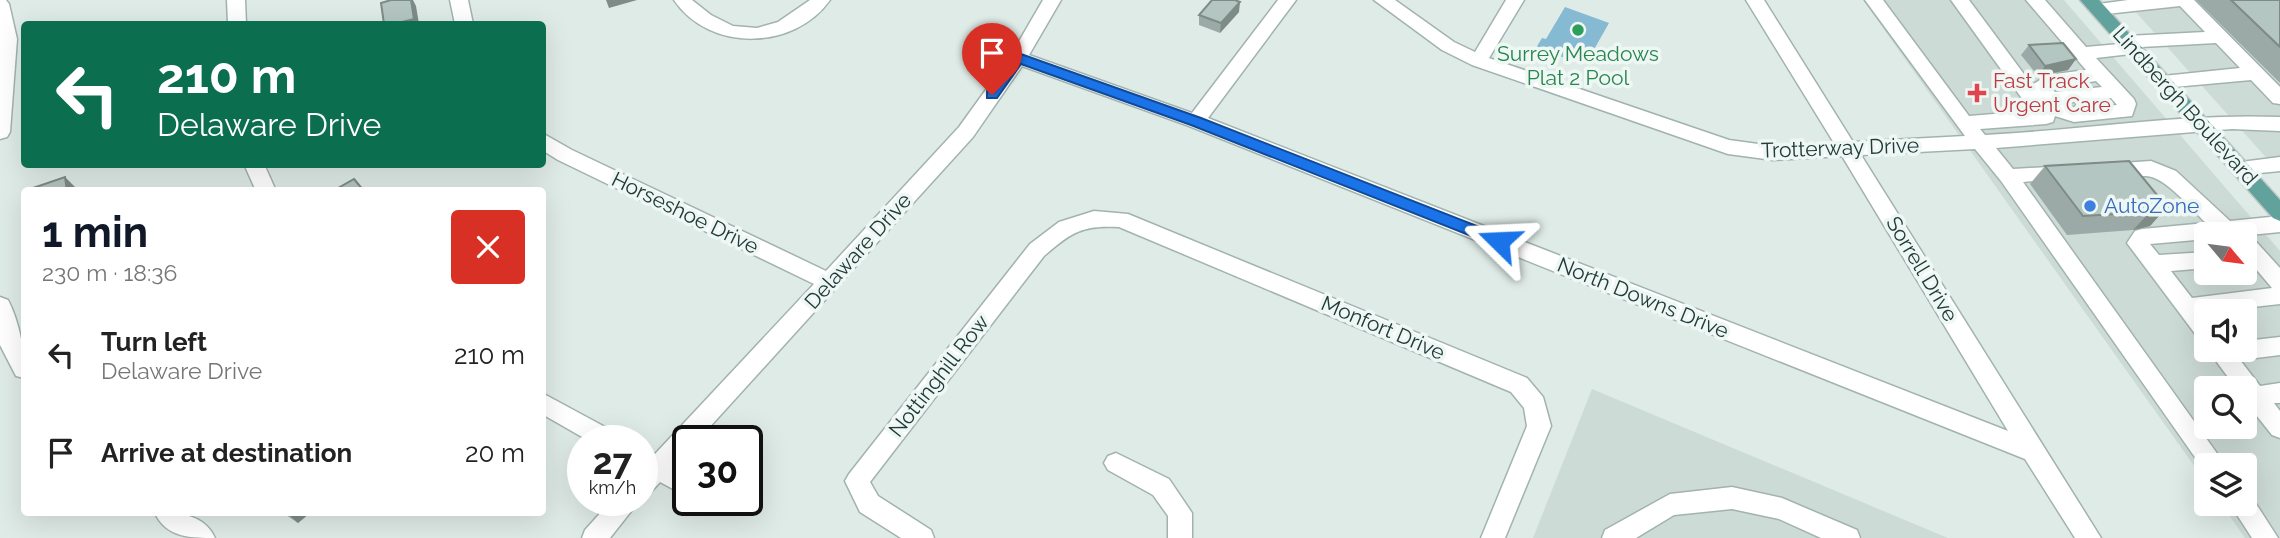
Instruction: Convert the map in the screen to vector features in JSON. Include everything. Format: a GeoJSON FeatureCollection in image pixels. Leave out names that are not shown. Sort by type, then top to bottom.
{"type":"FeatureCollection","features":[{"type":"Feature","properties":{"kind":"main road","name":"Lindbergh Boulevard"},"geometry":{"type":"LineString","coordinates":[[2093,4],[2240,168],[2273,197],[2280,213]]}},
{"type":"Feature","properties":{"kind":"street"},"geometry":{"type":"LineString","coordinates":[[236,0],[237,21]]}},
{"type":"Feature","properties":{"kind":"street"},"geometry":{"type":"LineString","coordinates":[[459,0],[463,21]]}},
{"type":"Feature","properties":{"kind":"street"},"geometry":{"type":"LineString","coordinates":[[683,0],[704,18],[724,30],[748,36],[774,33],[799,19],[821,0]]}},
{"type":"Feature","properties":{"kind":"street","name":"Delaware Drive"},"geometry":{"type":"LineString","coordinates":[[658,460],[830,282],[966,132],[1018,58],[1052,0]]}},
{"type":"Feature","properties":{"kind":"street"},"geometry":{"type":"LineString","coordinates":[[1196,121],[1287,0]]}},
{"type":"Feature","properties":{"kind":"street","name":"Trotterway Drive"},"geometry":{"type":"LineString","coordinates":[[1383,0],[1448,46],[1478,61],[1728,148],[1773,153],[1850,150],[2063,138],[2232,122],[2280,124]]}},
{"type":"Feature","properties":{"kind":"street"},"geometry":{"type":"LineString","coordinates":[[1478,61],[1515,0]]}},
{"type":"Feature","properties":{"kind":"street","name":"Sorrell Drive"},"geometry":{"type":"LineString","coordinates":[[1755,0],[1850,150],[2031,451],[2089,538]]}},
{"type":"Feature","properties":{"kind":"street"},"geometry":{"type":"LineString","coordinates":[[1874,0],[1964,123],[2008,176],[2205,453]]}},
{"type":"Feature","properties":{"kind":"street"},"geometry":{"type":"LineString","coordinates":[[1960,0],[2063,138]]}},
{"type":"Feature","properties":{"kind":"street"},"geometry":{"type":"LineString","coordinates":[[2035,0],[2101,74],[2127,104],[2125,111],[2074,115],[2059,111],[2040,86],[2048,81],[2101,74]]}},
{"type":"Feature","properties":{"kind":"street"},"geometry":{"type":"LineString","coordinates":[[2093,4],[2182,0],[2280,98]]}},
{"type":"Feature","properties":{"kind":"street"},"geometry":{"type":"LineString","coordinates":[[0,4],[8,39],[0,132]]}},
{"type":"Feature","properties":{"kind":"street"},"geometry":{"type":"LineString","coordinates":[[2081,52],[2220,37]]}},
{"type":"Feature","properties":{"kind":"street","name":"North Downs Drive"},"geometry":{"type":"LineString","coordinates":[[1018,58],[1196,121],[2031,451]]}},
{"type":"Feature","properties":{"kind":"street"},"geometry":{"type":"LineString","coordinates":[[2163,82],[2255,73]]}},
{"type":"Feature","properties":{"kind":"street"},"geometry":{"type":"LineString","coordinates":[[2062,96],[2116,91]]}},
{"type":"Feature","properties":{"kind":"street"},"geometry":{"type":"LineString","coordinates":[[2086,114],[2086,105],[2095,95]]}},
{"type":"Feature","properties":{"kind":"street"},"geometry":{"type":"LineString","coordinates":[[1964,123],[2046,117]]}},
{"type":"Feature","properties":{"kind":"street","name":"Horseshoe Drive"},"geometry":{"type":"LineString","coordinates":[[546,143],[565,155],[830,282]]}},
{"type":"Feature","properties":{"kind":"street"},"geometry":{"type":"LineString","coordinates":[[2240,168],[2280,164]]}},
{"type":"Feature","properties":{"kind":"street"},"geometry":{"type":"LineString","coordinates":[[256,168],[264,187]]}},
{"type":"Feature","properties":{"kind":"street"},"geometry":{"type":"LineString","coordinates":[[2008,176],[2151,168],[2169,176],[2220,222]]}},
{"type":"Feature","properties":{"kind":"street","name":"Nottinghill Row"},"geometry":{"type":"LineString","coordinates":[[922,538],[869,504],[857,481],[1037,250],[1062,228],[1090,217]]}},
{"type":"Feature","properties":{"kind":"street","name":"Monfort Drive"},"geometry":{"type":"LineString","coordinates":[[1090,217],[1121,219],[1519,385],[1535,404],[1539,426],[1493,538]]}},
{"type":"Feature","properties":{"kind":"street"},"geometry":{"type":"LineString","coordinates":[[2258,233],[2280,223]]}},
{"type":"Feature","properties":{"kind":"street"},"geometry":{"type":"LineString","coordinates":[[2194,239],[2142,237],[2137,243],[2194,317]]}},
{"type":"Feature","properties":{"kind":"street"},"geometry":{"type":"LineString","coordinates":[[2258,259],[2280,283]]}},
{"type":"Feature","properties":{"kind":"street"},"geometry":{"type":"LineString","coordinates":[[2153,264],[2194,261]]}},
{"type":"Feature","properties":{"kind":"street"},"geometry":{"type":"LineString","coordinates":[[2186,307],[2280,296]]}},
{"type":"Feature","properties":{"kind":"street"},"geometry":{"type":"LineString","coordinates":[[0,306],[8,339],[21,363]]}},
{"type":"Feature","properties":{"kind":"street"},"geometry":{"type":"LineString","coordinates":[[2257,348],[2280,346]]}},
{"type":"Feature","properties":{"kind":"street"},"geometry":{"type":"LineString","coordinates":[[2229,362],[2240,376]]}},
{"type":"Feature","properties":{"kind":"street"},"geometry":{"type":"LineString","coordinates":[[2257,396],[2280,393]]}},
{"type":"Feature","properties":{"kind":"street"},"geometry":{"type":"LineString","coordinates":[[2257,399],[2280,428]]}},
{"type":"Feature","properties":{"kind":"street"},"geometry":{"type":"LineString","coordinates":[[546,404],[582,425]]}},
{"type":"Feature","properties":{"kind":"street"},"geometry":{"type":"LineString","coordinates":[[1115,463],[1161,487],[1180,513],[1180,538]]}},
{"type":"Feature","properties":{"kind":"street"},"geometry":{"type":"LineString","coordinates":[[1614,538],[1671,505],[1732,498],[1782,509],[1848,538]]}},
{"type":"Feature","properties":{"kind":"street"},"geometry":{"type":"LineString","coordinates":[[171,516],[204,538]]}},
{"type":"Feature","properties":{"kind":"street"},"geometry":{"type":"LineString","coordinates":[[594,538],[614,516]]}},
{"type":"Feature","properties":{"kind":"street"},"geometry":{"type":"LineString","coordinates":[[2250,516],[2266,538]]}},
{"type":"Feature","properties":{"kind":"shaded area"},"geometry":{"type":"Polygon","coordinates":[[[1863,0],[2064,0],[2255,222],[2194,222],[2194,285],[2258,285],[2258,225],[2280,251],[2280,538],[2245,538],[2229,516],[2257,516],[2257,453],[2194,453],[2194,466],[1863,0]]]}},
{"type":"Feature","properties":{"kind":"shaded area"},"geometry":{"type":"Polygon","coordinates":[[[2125,0],[2280,0],[2280,173],[2125,0]]]}},
{"type":"Feature","properties":{"kind":"shaded area"},"geometry":{"type":"Polygon","coordinates":[[[1592,389],[1948,538],[1533,538],[1592,389]]]}},
{"type":"Feature","properties":{"kind":"water","name":"Surrey Meadows Plat 2 Pool"},"geometry":{"type":"Polygon","coordinates":[[[1565,7],[1609,23],[1592,53],[1581,50],[1574,61],[1536,48],[1542,38],[1546,39],[1565,7]]]}},
{"type":"Feature","properties":{"kind":"building"},"geometry":{"type":"Polygon","coordinates":[[[411,0],[414,19],[384,21],[381,3],[411,0]]]}},
{"type":"Feature","properties":{"kind":"building"},"geometry":{"type":"Polygon","coordinates":[[[1212,0],[1240,2],[1221,23],[1199,15],[1212,0]]]}},
{"type":"Feature","properties":{"kind":"building"},"geometry":{"type":"Polygon","coordinates":[[[2231,0],[2280,0],[2280,47],[2231,0]]]}},
{"type":"Feature","properties":{"kind":"building"},"geometry":{"type":"Polygon","coordinates":[[[2063,43],[2076,59],[2045,66],[2029,45],[2063,43]]]}},
{"type":"Feature","properties":{"kind":"building"},"geometry":{"type":"Polygon","coordinates":[[[2129,161],[2167,207],[2150,212],[2083,216],[2045,166],[2129,161]]]}},
{"type":"Feature","properties":{"kind":"building"},"geometry":{"type":"Polygon","coordinates":[[[65,177],[66,187],[36,187],[65,177]]]}},
{"type":"Feature","properties":{"kind":"building"},"geometry":{"type":"Polygon","coordinates":[[[354,179],[361,187],[340,187],[354,179]]]}},
{"type":"Feature","properties":{"kind":"place","name":"Surrey Meadows Plat 2 Pool"},"geometry":{"type":"Point","coordinates":[1578,30]}},
{"type":"Feature","properties":{"kind":"place","name":"Fast Track Urgent Care"},"geometry":{"type":"Point","coordinates":[1977,93]}},
{"type":"Feature","properties":{"kind":"place","name":"AutoZone"},"geometry":{"type":"Point","coordinates":[2090,206]}},
{"type":"Feature","properties":{"kind":"route"},"geometry":{"type":"LineString","coordinates":[[992,95],[1018,58],[1196,121],[1499,241]]}}]}
